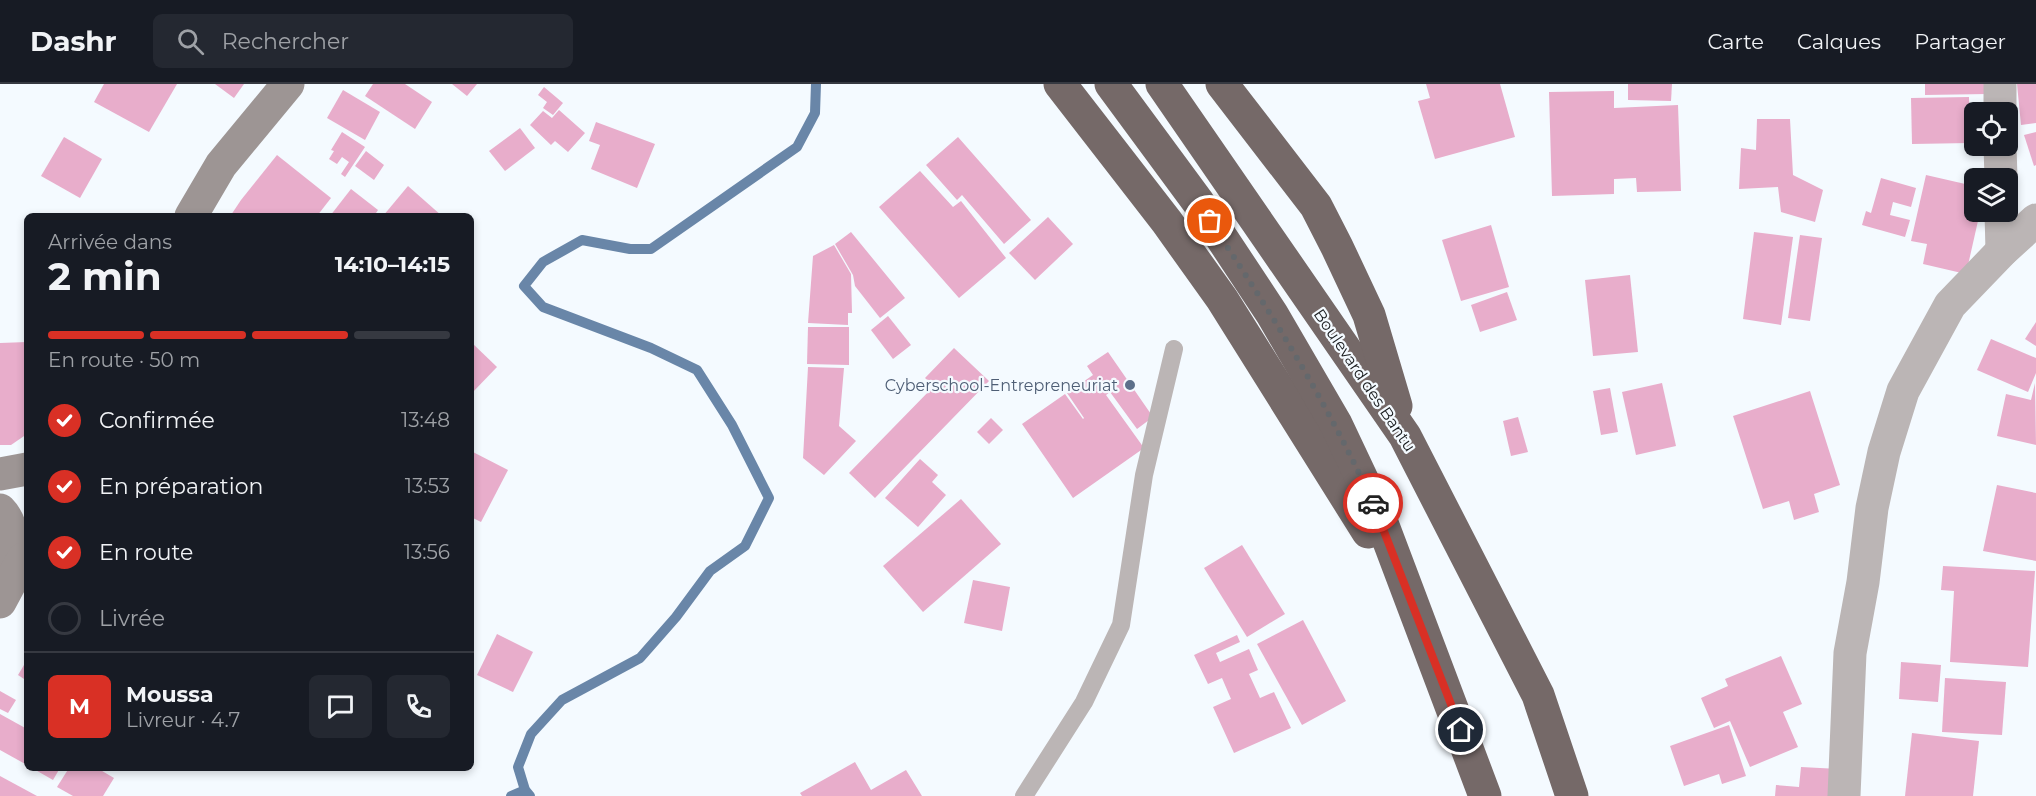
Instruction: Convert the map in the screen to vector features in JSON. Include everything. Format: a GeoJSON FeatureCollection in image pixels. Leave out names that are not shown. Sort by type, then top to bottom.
{"type":"FeatureCollection","features":[{"type":"Feature","properties":{"kind":"highway"},"geometry":{"type":"LineString","coordinates":[[1060,84],[1167,222],[1222,299],[1407,592]]}},
{"type":"Feature","properties":{"kind":"highway"},"geometry":{"type":"LineString","coordinates":[[1111,84],[1198,202],[1272,314],[1336,424],[1379,515],[1485,796]]}},
{"type":"Feature","properties":{"kind":"highway","name":"Boulevard des Bantu"},"geometry":{"type":"LineString","coordinates":[[1162,84],[1405,436],[1538,695],[1572,796]]}},
{"type":"Feature","properties":{"kind":"highway"},"geometry":{"type":"LineString","coordinates":[[1222,84],[1316,206],[1369,315],[1405,436]]}},
{"type":"Feature","properties":{"kind":"street"},"geometry":{"type":"LineString","coordinates":[[193,213],[221,165],[288,84]]}},
{"type":"Feature","properties":{"kind":"street"},"geometry":{"type":"LineString","coordinates":[[2000,84],[2000,102]]}},
{"type":"Feature","properties":{"kind":"street"},"geometry":{"type":"LineString","coordinates":[[1844,796],[1850,653],[1863,582],[1872,508],[1884,452],[1903,391],[1950,305],[2002,251],[2036,220]]}},
{"type":"Feature","properties":{"kind":"street"},"geometry":{"type":"LineString","coordinates":[[2001,222],[2002,251]]}},
{"type":"Feature","properties":{"kind":"street"},"geometry":{"type":"LineString","coordinates":[[0,474],[24,470]]}},
{"type":"Feature","properties":{"kind":"street"},"geometry":{"type":"LineString","coordinates":[[0,510],[6,516],[14,546],[13,578]]}},
{"type":"Feature","properties":{"kind":"lane"},"geometry":{"type":"LineString","coordinates":[[1024,796],[1084,702],[1121,625],[1144,475],[1174,349]]}},
{"type":"Feature","properties":{"kind":"building"},"geometry":{"type":"Polygon","coordinates":[[[104,84],[177,84],[149,132],[94,102],[104,84]]]}},
{"type":"Feature","properties":{"kind":"building"},"geometry":{"type":"Polygon","coordinates":[[[215,84],[244,84],[234,98],[215,84]]]}},
{"type":"Feature","properties":{"kind":"building"},"geometry":{"type":"Polygon","coordinates":[[[373,84],[405,84],[432,102],[415,129],[365,96],[373,84]]]}},
{"type":"Feature","properties":{"kind":"building"},"geometry":{"type":"Polygon","coordinates":[[[452,84],[477,84],[467,96],[452,84]]]}},
{"type":"Feature","properties":{"kind":"building"},"geometry":{"type":"Polygon","coordinates":[[[1426,84],[1500,84],[1515,137],[1435,159],[1418,101],[1430,98],[1426,84]]]}},
{"type":"Feature","properties":{"kind":"building"},"geometry":{"type":"Polygon","coordinates":[[[1628,84],[1672,84],[1671,101],[1628,100],[1628,84]]]}},
{"type":"Feature","properties":{"kind":"building"},"geometry":{"type":"Polygon","coordinates":[[[1925,84],[1987,84],[1987,94],[1925,95],[1925,84]]]}},
{"type":"Feature","properties":{"kind":"building"},"geometry":{"type":"Polygon","coordinates":[[[2017,84],[2036,84],[2036,123],[2021,125],[2017,84]]]}},
{"type":"Feature","properties":{"kind":"building"},"geometry":{"type":"Polygon","coordinates":[[[544,87],[563,103],[553,115],[543,108],[547,102],[538,95],[544,87]]]}},
{"type":"Feature","properties":{"kind":"building"},"geometry":{"type":"Polygon","coordinates":[[[343,90],[380,112],[365,140],[327,118],[343,90]]]}},
{"type":"Feature","properties":{"kind":"building"},"geometry":{"type":"Polygon","coordinates":[[[1614,91],[1614,108],[1678,105],[1681,191],[1637,192],[1636,178],[1614,179],[1614,194],[1552,196],[1549,92],[1614,91]]]}},
{"type":"Feature","properties":{"kind":"building"},"geometry":{"type":"Polygon","coordinates":[[[1969,97],[1969,102],[1964,102],[1964,143],[1912,144],[1911,98],[1969,97]]]}},
{"type":"Feature","properties":{"kind":"building"},"geometry":{"type":"Polygon","coordinates":[[[559,110],[585,133],[568,152],[555,141],[551,145],[530,125],[543,111],[552,118],[559,110]]]}},
{"type":"Feature","properties":{"kind":"building"},"geometry":{"type":"Polygon","coordinates":[[[1757,119],[1790,119],[1793,175],[1823,190],[1815,222],[1781,212],[1778,187],[1739,189],[1741,148],[1756,150],[1757,119]]]}},
{"type":"Feature","properties":{"kind":"building"},"geometry":{"type":"Polygon","coordinates":[[[596,122],[655,144],[637,188],[591,169],[600,145],[589,141],[596,122]]]}},
{"type":"Feature","properties":{"kind":"building"},"geometry":{"type":"Polygon","coordinates":[[[520,128],[535,148],[505,171],[489,151],[520,128]]]}},
{"type":"Feature","properties":{"kind":"building"},"geometry":{"type":"Polygon","coordinates":[[[342,132],[365,147],[345,177],[341,174],[349,162],[342,157],[337,164],[329,159],[334,151],[331,150],[342,132]]]}},
{"type":"Feature","properties":{"kind":"building"},"geometry":{"type":"Polygon","coordinates":[[[2036,132],[2036,165],[2034,166],[2024,135],[2036,132]]]}},
{"type":"Feature","properties":{"kind":"building"},"geometry":{"type":"Polygon","coordinates":[[[64,137],[102,159],[80,198],[41,176],[64,137]]]}},
{"type":"Feature","properties":{"kind":"building"},"geometry":{"type":"Polygon","coordinates":[[[958,137],[1031,220],[1004,244],[962,195],[957,200],[926,165],[958,137]]]}},
{"type":"Feature","properties":{"kind":"building"},"geometry":{"type":"Polygon","coordinates":[[[366,151],[384,165],[374,180],[355,166],[366,151]]]}},
{"type":"Feature","properties":{"kind":"building"},"geometry":{"type":"Polygon","coordinates":[[[277,155],[331,198],[319,213],[232,213],[277,155]]]}},
{"type":"Feature","properties":{"kind":"building"},"geometry":{"type":"Polygon","coordinates":[[[920,171],[953,207],[961,201],[1006,258],[959,298],[879,207],[920,171]]]}},
{"type":"Feature","properties":{"kind":"building"},"geometry":{"type":"Polygon","coordinates":[[[1926,175],[1964,184],[1964,222],[1978,222],[1966,274],[1923,264],[1927,244],[1911,241],[1926,175]]]}},
{"type":"Feature","properties":{"kind":"building"},"geometry":{"type":"Polygon","coordinates":[[[1881,178],[1916,188],[1911,207],[1893,202],[1890,215],[1910,220],[1905,237],[1862,225],[1866,211],[1871,213],[1881,178]]]}},
{"type":"Feature","properties":{"kind":"building"},"geometry":{"type":"Polygon","coordinates":[[[408,186],[439,213],[386,213],[408,186]]]}},
{"type":"Feature","properties":{"kind":"building"},"geometry":{"type":"Polygon","coordinates":[[[351,189],[378,210],[376,213],[332,213],[351,189]]]}},
{"type":"Feature","properties":{"kind":"building"},"geometry":{"type":"Polygon","coordinates":[[[1048,217],[1073,244],[1035,280],[1009,253],[1048,217]]]}},
{"type":"Feature","properties":{"kind":"building"},"geometry":{"type":"Polygon","coordinates":[[[1491,225],[1509,287],[1461,301],[1442,240],[1491,225]]]}},
{"type":"Feature","properties":{"kind":"building"},"geometry":{"type":"Polygon","coordinates":[[[851,232],[905,298],[880,318],[855,286],[853,275],[835,244],[851,232]]]}},
{"type":"Feature","properties":{"kind":"building"},"geometry":{"type":"Polygon","coordinates":[[[1754,232],[1793,237],[1781,325],[1743,319],[1754,232]]]}},
{"type":"Feature","properties":{"kind":"building"},"geometry":{"type":"Polygon","coordinates":[[[1800,235],[1822,238],[1810,321],[1788,318],[1800,235]]]}},
{"type":"Feature","properties":{"kind":"building"},"geometry":{"type":"Polygon","coordinates":[[[834,245],[851,274],[852,313],[848,313],[848,325],[808,323],[813,256],[834,245]]]}},
{"type":"Feature","properties":{"kind":"building"},"geometry":{"type":"Polygon","coordinates":[[[1630,275],[1638,352],[1593,356],[1585,280],[1630,275]]]}},
{"type":"Feature","properties":{"kind":"building"},"geometry":{"type":"Polygon","coordinates":[[[1507,292],[1517,320],[1480,332],[1471,305],[1507,292]]]}},
{"type":"Feature","properties":{"kind":"building"},"geometry":{"type":"Polygon","coordinates":[[[888,316],[911,345],[893,359],[871,330],[888,316]]]}},
{"type":"Feature","properties":{"kind":"building"},"geometry":{"type":"Polygon","coordinates":[[[2036,322],[2036,346],[2025,339],[2036,322]]]}},
{"type":"Feature","properties":{"kind":"building"},"geometry":{"type":"Polygon","coordinates":[[[808,327],[849,327],[849,365],[807,364],[808,327]]]}},
{"type":"Feature","properties":{"kind":"building"},"geometry":{"type":"Polygon","coordinates":[[[1991,339],[2036,358],[2036,373],[2028,392],[1977,370],[1991,339]]]}},
{"type":"Feature","properties":{"kind":"building"},"geometry":{"type":"Polygon","coordinates":[[[24,342],[24,436],[11,445],[0,445],[0,343],[24,342]]]}},
{"type":"Feature","properties":{"kind":"building"},"geometry":{"type":"Polygon","coordinates":[[[474,345],[497,367],[474,391],[474,345]]]}},
{"type":"Feature","properties":{"kind":"building"},"geometry":{"type":"Polygon","coordinates":[[[954,348],[989,381],[875,498],[849,473],[934,386],[925,378],[954,348]]]}},
{"type":"Feature","properties":{"kind":"building"},"geometry":{"type":"Polygon","coordinates":[[[1108,352],[1153,417],[1137,429],[1110,392],[1106,395],[1144,448],[1073,498],[1022,424],[1065,394],[1083,419],[1067,393],[1093,375],[1087,366],[1108,352]]]}},
{"type":"Feature","properties":{"kind":"building"},"geometry":{"type":"Polygon","coordinates":[[[808,367],[844,368],[839,426],[856,441],[824,475],[803,458],[808,367]]]}},
{"type":"Feature","properties":{"kind":"building"},"geometry":{"type":"Polygon","coordinates":[[[1662,383],[1676,446],[1636,455],[1622,392],[1662,383]]]}},
{"type":"Feature","properties":{"kind":"building"},"geometry":{"type":"Polygon","coordinates":[[[2035,383],[2036,445],[1997,436],[2006,394],[2031,400],[2035,383]]]}},
{"type":"Feature","properties":{"kind":"building"},"geometry":{"type":"Polygon","coordinates":[[[1610,388],[1618,432],[1601,435],[1593,391],[1610,388]]]}},
{"type":"Feature","properties":{"kind":"building"},"geometry":{"type":"Polygon","coordinates":[[[1810,391],[1840,485],[1814,494],[1819,512],[1794,520],[1789,501],[1763,509],[1733,416],[1810,391]]]}},
{"type":"Feature","properties":{"kind":"building"},"geometry":{"type":"Polygon","coordinates":[[[1518,417],[1528,452],[1511,456],[1503,421],[1518,417]]]}},
{"type":"Feature","properties":{"kind":"building"},"geometry":{"type":"Polygon","coordinates":[[[991,418],[1003,430],[989,444],[977,432],[991,418]]]}},
{"type":"Feature","properties":{"kind":"building"},"geometry":{"type":"Polygon","coordinates":[[[474,453],[508,470],[481,522],[474,518],[474,453]]]}},
{"type":"Feature","properties":{"kind":"building"},"geometry":{"type":"Polygon","coordinates":[[[920,459],[938,475],[932,482],[946,495],[918,527],[885,498],[920,459]]]}},
{"type":"Feature","properties":{"kind":"building"},"geometry":{"type":"Polygon","coordinates":[[[1997,485],[2036,493],[2036,561],[1983,551],[1997,485]]]}},
{"type":"Feature","properties":{"kind":"building"},"geometry":{"type":"Polygon","coordinates":[[[961,499],[1001,544],[923,612],[883,566],[961,499]]]}},
{"type":"Feature","properties":{"kind":"building"},"geometry":{"type":"Polygon","coordinates":[[[1242,545],[1285,614],[1247,637],[1204,568],[1242,545]]]}},
{"type":"Feature","properties":{"kind":"building"},"geometry":{"type":"Polygon","coordinates":[[[1943,566],[2035,571],[2028,667],[1950,662],[1954,591],[1941,590],[1943,566]]]}},
{"type":"Feature","properties":{"kind":"building"},"geometry":{"type":"Polygon","coordinates":[[[973,580],[1010,587],[1002,631],[964,623],[973,580]]]}},
{"type":"Feature","properties":{"kind":"building"},"geometry":{"type":"Polygon","coordinates":[[[1303,620],[1346,701],[1302,725],[1257,644],[1303,620]]]}},
{"type":"Feature","properties":{"kind":"building"},"geometry":{"type":"Polygon","coordinates":[[[497,634],[533,652],[513,692],[477,675],[497,634]]]}},
{"type":"Feature","properties":{"kind":"building"},"geometry":{"type":"Polygon","coordinates":[[[1237,635],[1240,642],[1216,653],[1220,662],[1249,649],[1258,670],[1249,674],[1260,698],[1274,692],[1291,728],[1234,753],[1213,707],[1231,699],[1222,678],[1208,684],[1194,655],[1237,635]]]}},
{"type":"Feature","properties":{"kind":"building"},"geometry":{"type":"Polygon","coordinates":[[[1781,656],[1802,704],[1783,712],[1798,747],[1750,767],[1730,721],[1714,728],[1701,698],[1728,686],[1725,679],[1781,656]]]}},
{"type":"Feature","properties":{"kind":"building"},"geometry":{"type":"Polygon","coordinates":[[[1901,662],[1941,665],[1938,702],[1899,699],[1901,662]]]}},
{"type":"Feature","properties":{"kind":"building"},"geometry":{"type":"Polygon","coordinates":[[[24,665],[24,679],[18,675],[24,665]]]}},
{"type":"Feature","properties":{"kind":"building"},"geometry":{"type":"Polygon","coordinates":[[[1945,678],[2006,682],[2002,735],[1942,732],[1945,678]]]}},
{"type":"Feature","properties":{"kind":"building"},"geometry":{"type":"Polygon","coordinates":[[[0,691],[16,700],[8,713],[0,709],[0,691]]]}},
{"type":"Feature","properties":{"kind":"building"},"geometry":{"type":"Polygon","coordinates":[[[0,714],[24,727],[24,763],[0,750],[0,714]]]}},
{"type":"Feature","properties":{"kind":"building"},"geometry":{"type":"Polygon","coordinates":[[[1729,725],[1746,776],[1722,784],[1719,774],[1684,786],[1670,746],[1729,725]]]}},
{"type":"Feature","properties":{"kind":"building"},"geometry":{"type":"Polygon","coordinates":[[[1912,733],[1979,741],[1973,796],[1905,796],[1912,733]]]}},
{"type":"Feature","properties":{"kind":"building"},"geometry":{"type":"Polygon","coordinates":[[[855,762],[871,790],[906,770],[922,796],[802,796],[800,793],[855,762]]]}},
{"type":"Feature","properties":{"kind":"building"},"geometry":{"type":"Polygon","coordinates":[[[1801,767],[1839,769],[1837,796],[1775,796],[1776,785],[1799,787],[1801,767]]]}},
{"type":"Feature","properties":{"kind":"building"},"geometry":{"type":"Polygon","coordinates":[[[37,771],[58,771],[53,780],[37,771]]]}},
{"type":"Feature","properties":{"kind":"building"},"geometry":{"type":"Polygon","coordinates":[[[67,771],[102,771],[114,778],[103,796],[73,796],[57,787],[67,771]]]}},
{"type":"Feature","properties":{"kind":"building"},"geometry":{"type":"Polygon","coordinates":[[[0,776],[37,796],[0,796],[0,776]]]}},
{"type":"Feature","properties":{"kind":"waterway"},"geometry":{"type":"LineString","coordinates":[[530,796],[525,790],[518,767],[531,734],[562,700],[640,658],[676,617],[710,571],[745,546],[769,498],[732,425],[697,370],[651,348],[543,307],[524,286],[543,262],[582,240],[630,249],[651,249],[797,147],[815,113],[816,84]]}},
{"type":"Feature","properties":{"kind":"waterway"},"geometry":{"type":"LineString","coordinates":[[511,796],[525,790]]}},
{"type":"Feature","properties":{"kind":"way so far"},"geometry":{"type":"LineString","coordinates":[[1210,221],[1272,314],[1336,424],[1373,503]]}},
{"type":"Feature","properties":{"kind":"place","name":"Cyberschool-Entrepreneuriat"},"geometry":{"type":"Point","coordinates":[1130,385]}},
{"type":"Feature","properties":{"kind":"route"},"geometry":{"type":"LineString","coordinates":[[1373,503],[1461,730]]}}]}
